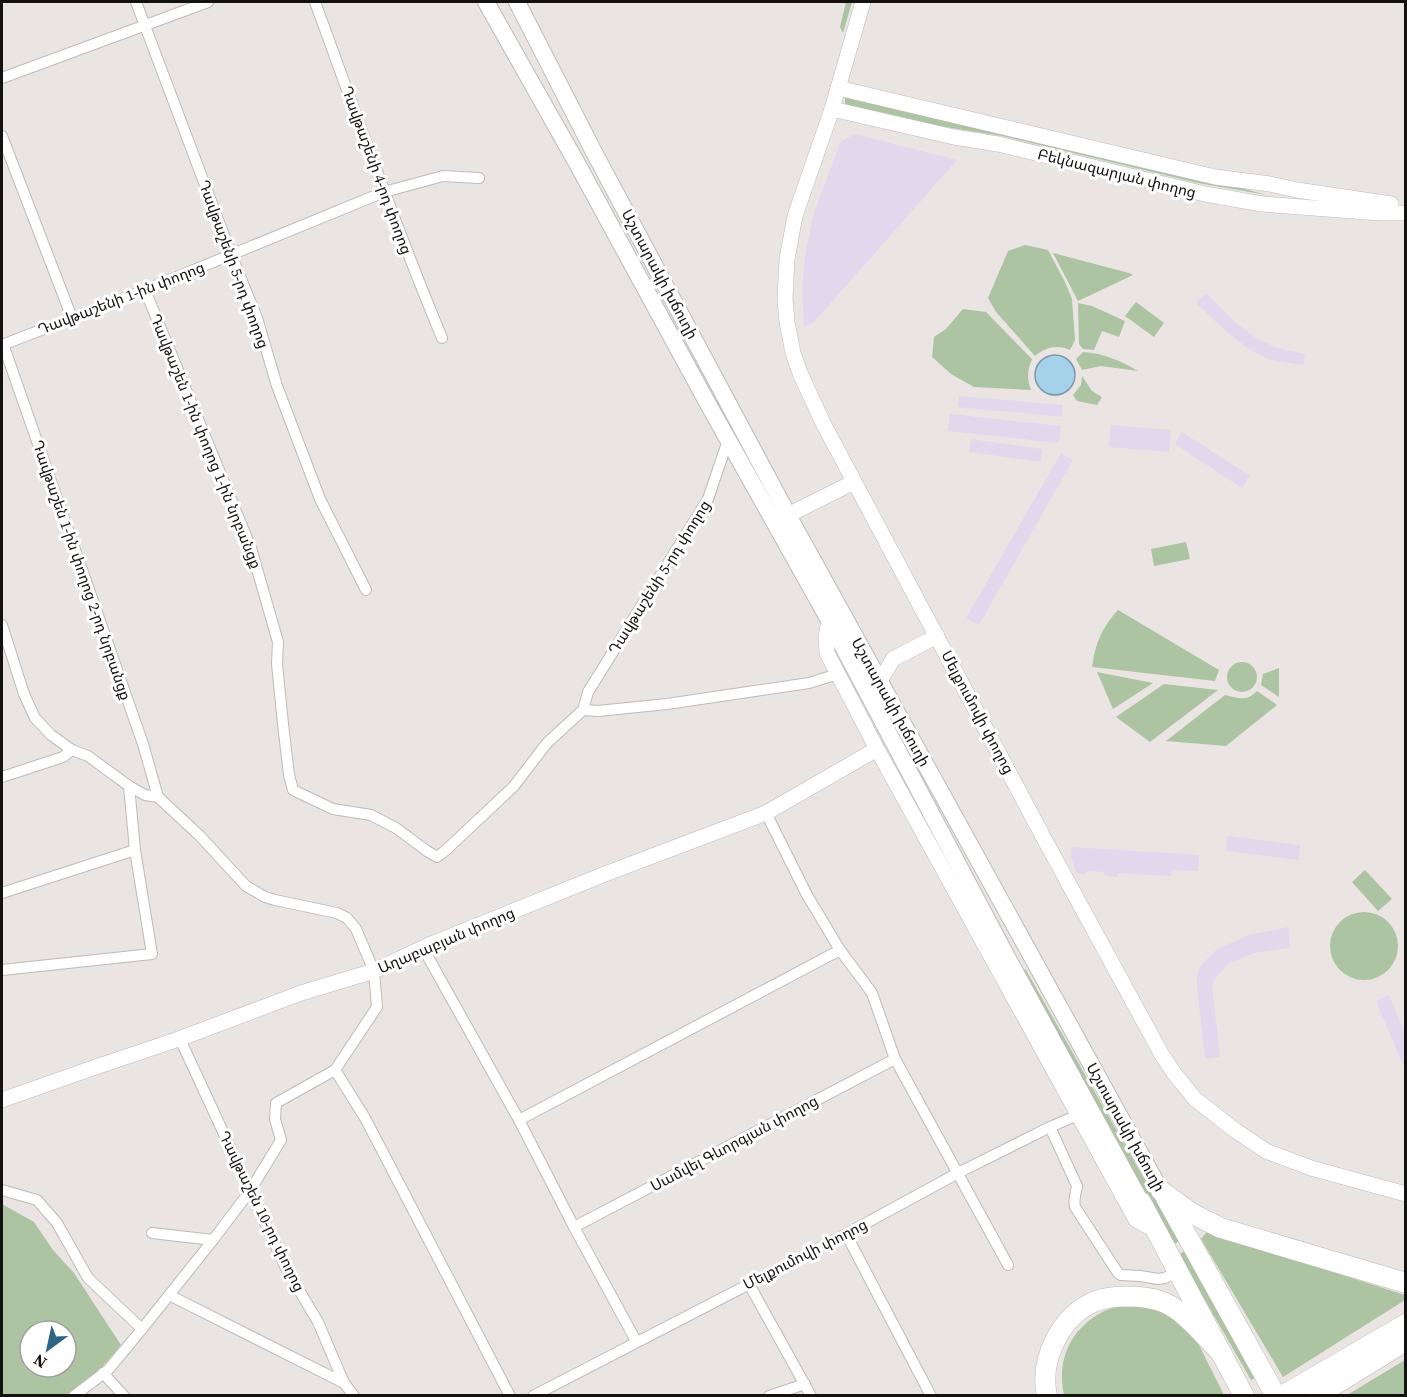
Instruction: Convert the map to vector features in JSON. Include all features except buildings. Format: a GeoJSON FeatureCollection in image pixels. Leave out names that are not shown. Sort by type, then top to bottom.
{"type":"FeatureCollection","features":[{"type":"Feature","properties":{"kind":"highway"},"geometry":{"type":"LineString","coordinates":[[1161,1191],[1193,1214],[1221,1228],[1406,1283]]}},
{"type":"Feature","properties":{"kind":"highway","name":"Աշտարակի խճուղի"},"geometry":{"type":"LineString","coordinates":[[1161,1191],[1192,1242],[1276,1395]]}},
{"type":"Feature","properties":{"kind":"highway","name":"Աշտարակի խճուղի"},"geometry":{"type":"LineString","coordinates":[[1141,1202],[1242,1392]]}},
{"type":"Feature","properties":{"kind":"highway"},"geometry":{"type":"LineString","coordinates":[[1047,1395],[1046,1368],[1051,1348],[1062,1328],[1075,1314],[1096,1301],[1131,1296],[1160,1301],[1177,1310],[1222,1354]]}},
{"type":"Feature","properties":{"kind":"highway"},"geometry":{"type":"LineString","coordinates":[[1282,1395],[1406,1324]]}},
{"type":"Feature","properties":{"kind":"highway"},"geometry":{"type":"LineString","coordinates":[[1316,1395],[1406,1341]]}},
{"type":"Feature","properties":{"kind":"main road","name":"Աշտարակի խճուղի"},"geometry":{"type":"LineString","coordinates":[[486,2],[829,620],[1007,957],[1141,1202]]}},
{"type":"Feature","properties":{"kind":"main road","name":"Աշտարակի խճուղի"},"geometry":{"type":"LineString","coordinates":[[520,5],[596,156],[788,515],[1161,1191]]}},
{"type":"Feature","properties":{"kind":"main road"},"geometry":{"type":"LineString","coordinates":[[579,167],[596,156]]}},
{"type":"Feature","properties":{"kind":"main road"},"geometry":{"type":"LineString","coordinates":[[1007,957],[1027,947]]}},
{"type":"Feature","properties":{"kind":"street","name":"Դավթաշենի 5-րդ փողոց"},"geometry":{"type":"LineString","coordinates":[[136,2],[257,318],[277,386],[320,499],[366,590]]}},
{"type":"Feature","properties":{"kind":"street"},"geometry":{"type":"LineString","coordinates":[[2,78],[208,2]]}},
{"type":"Feature","properties":{"kind":"street","name":"Դավթաշենի 4-րդ փողոց"},"geometry":{"type":"LineString","coordinates":[[315,2],[384,192],[442,338]]}},
{"type":"Feature","properties":{"kind":"street","name":"Մելքումովի փողոց"},"geometry":{"type":"LineString","coordinates":[[863,2],[832,109],[795,216],[787,259],[785,299],[787,322],[793,353],[800,373],[854,482],[1041,832],[1162,1055],[1174,1073],[1195,1099],[1266,1151],[1311,1168],[1406,1194]]}},
{"type":"Feature","properties":{"kind":"street","name":"Բեկնազարյան փողոց"},"geometry":{"type":"LineString","coordinates":[[838,88],[1215,177],[1406,205]]}},
{"type":"Feature","properties":{"kind":"street","name":"Բեկնազարյան փողոց"},"geometry":{"type":"LineString","coordinates":[[832,109],[954,137],[998,144],[1205,194],[1262,204],[1406,213]]}},
{"type":"Feature","properties":{"kind":"street"},"geometry":{"type":"LineString","coordinates":[[2,136],[72,318]]}},
{"type":"Feature","properties":{"kind":"street","name":"Դավթաշենի 1-ին փողոց"},"geometry":{"type":"LineString","coordinates":[[2,345],[145,290],[384,192],[443,176],[479,178]]}},
{"type":"Feature","properties":{"kind":"street","name":"Դավթաշեն 1-ին փողոց 1-ին նրբանցք"},"geometry":{"type":"LineString","coordinates":[[145,290],[251,548],[278,642],[277,664],[283,724],[289,776],[293,790],[333,809],[371,815],[396,828],[437,857],[514,786],[547,743],[583,710]]}},
{"type":"Feature","properties":{"kind":"street","name":"Դավթաշեն 1-ին փողոց 2-րդ նրբանցք"},"geometry":{"type":"LineString","coordinates":[[2,345],[143,744],[158,797]]}},
{"type":"Feature","properties":{"kind":"street","name":"Դավթաշենի 5-րդ փողոց"},"geometry":{"type":"LineString","coordinates":[[583,710],[588,692],[708,499],[728,440]]}},
{"type":"Feature","properties":{"kind":"street"},"geometry":{"type":"LineString","coordinates":[[788,515],[854,482]]}},
{"type":"Feature","properties":{"kind":"street"},"geometry":{"type":"LineString","coordinates":[[829,620],[826,630],[827,652],[877,749],[1136,1220],[1158,1232]]}},
{"type":"Feature","properties":{"kind":"street"},"geometry":{"type":"LineString","coordinates":[[2,625],[24,694],[35,718],[51,735],[72,750],[88,756],[129,786],[145,795],[158,797],[201,837],[246,886],[265,897],[337,913],[347,918],[356,929],[374,971],[377,1006],[335,1070],[276,1103],[275,1119],[281,1140],[250,1191],[108,1370],[74,1395]]}},
{"type":"Feature","properties":{"kind":"street"},"geometry":{"type":"LineString","coordinates":[[880,681],[893,659],[937,636]]}},
{"type":"Feature","properties":{"kind":"street"},"geometry":{"type":"LineString","coordinates":[[583,710],[598,711],[679,703],[809,683],[838,674]]}},
{"type":"Feature","properties":{"kind":"street","name":"Աղաբաբյան փողոց"},"geometry":{"type":"LineString","coordinates":[[2,1100],[180,1039],[301,993],[374,971],[423,948],[605,874],[766,813],[877,749]]}},
{"type":"Feature","properties":{"kind":"street"},"geometry":{"type":"LineString","coordinates":[[2,777],[63,757],[72,750]]}},
{"type":"Feature","properties":{"kind":"street"},"geometry":{"type":"LineString","coordinates":[[2,970],[152,954],[135,850],[129,786]]}},
{"type":"Feature","properties":{"kind":"street"},"geometry":{"type":"LineString","coordinates":[[766,813],[807,895],[840,951],[872,993],[895,1059],[1008,1265]]}},
{"type":"Feature","properties":{"kind":"street"},"geometry":{"type":"LineString","coordinates":[[2,893],[135,850]]}},
{"type":"Feature","properties":{"kind":"street"},"geometry":{"type":"LineString","coordinates":[[423,948],[519,1120],[636,1341]]}},
{"type":"Feature","properties":{"kind":"street"},"geometry":{"type":"LineString","coordinates":[[519,1120],[840,951]]}},
{"type":"Feature","properties":{"kind":"street","name":"Դավթաշեն 10-րդ փողոց"},"geometry":{"type":"LineString","coordinates":[[180,1039],[286,1268],[318,1322],[344,1383]]}},
{"type":"Feature","properties":{"kind":"street","name":"Սամվել Գևորգյան փողոց"},"geometry":{"type":"LineString","coordinates":[[574,1227],[895,1059]]}},
{"type":"Feature","properties":{"kind":"street"},"geometry":{"type":"LineString","coordinates":[[335,1070],[365,1118],[510,1395]]}},
{"type":"Feature","properties":{"kind":"street","name":"Մելքումովի փողոց"},"geometry":{"type":"LineString","coordinates":[[533,1395],[846,1234],[958,1173],[1050,1127],[1078,1116]]}},
{"type":"Feature","properties":{"kind":"street"},"geometry":{"type":"LineString","coordinates":[[1050,1127],[1077,1186],[1073,1203],[1118,1273],[1158,1279],[1179,1271]]}},
{"type":"Feature","properties":{"kind":"street"},"geometry":{"type":"LineString","coordinates":[[2,1190],[37,1200],[57,1223],[88,1278],[142,1329]]}},
{"type":"Feature","properties":{"kind":"street"},"geometry":{"type":"LineString","coordinates":[[152,1233],[213,1240]]}},
{"type":"Feature","properties":{"kind":"street"},"geometry":{"type":"LineString","coordinates":[[846,1234],[931,1395]]}},
{"type":"Feature","properties":{"kind":"street"},"geometry":{"type":"LineString","coordinates":[[749,1284],[811,1395]]}},
{"type":"Feature","properties":{"kind":"street"},"geometry":{"type":"LineString","coordinates":[[169,1295],[344,1383],[354,1395]]}},
{"type":"Feature","properties":{"kind":"street"},"geometry":{"type":"LineString","coordinates":[[103,1373],[124,1395]]}},
{"type":"Feature","properties":{"kind":"street"},"geometry":{"type":"LineString","coordinates":[[769,1395],[805,1384]]}},
{"type":"Feature","properties":{"kind":"shaded area"},"geometry":{"type":"Polygon","coordinates":[[[855,134],[957,160],[813,323],[804,326],[802,290],[805,257],[813,216],[841,141],[855,134]]]}},
{"type":"Feature","properties":{"kind":"shaded area"},"geometry":{"type":"Polygon","coordinates":[[[1206,293],[1236,323],[1255,337],[1277,348],[1305,354],[1303,365],[1267,359],[1249,349],[1196,303],[1206,293]]]}},
{"type":"Feature","properties":{"kind":"shaded area"},"geometry":{"type":"Polygon","coordinates":[[[959,396],[1063,405],[1062,417],[958,407],[959,396]]]}},
{"type":"Feature","properties":{"kind":"shaded area"},"geometry":{"type":"Polygon","coordinates":[[[950,414],[1061,426],[1059,443],[948,431],[950,414]]]}},
{"type":"Feature","properties":{"kind":"shaded area"},"geometry":{"type":"Polygon","coordinates":[[[1111,425],[1171,430],[1169,452],[1109,447],[1111,425]]]}},
{"type":"Feature","properties":{"kind":"shaded area"},"geometry":{"type":"Polygon","coordinates":[[[1182,432],[1250,476],[1242,488],[1175,444],[1182,432]]]}},
{"type":"Feature","properties":{"kind":"shaded area"},"geometry":{"type":"Polygon","coordinates":[[[971,439],[1042,449],[1041,462],[969,452],[971,439]]]}},
{"type":"Feature","properties":{"kind":"shaded area"},"geometry":{"type":"Polygon","coordinates":[[[1061,453],[1073,460],[979,625],[966,618],[1061,453]]]}},
{"type":"Feature","properties":{"kind":"shaded area"},"geometry":{"type":"Polygon","coordinates":[[[1227,836],[1300,845],[1299,860],[1226,851],[1227,836]]]}},
{"type":"Feature","properties":{"kind":"shaded area"},"geometry":{"type":"Polygon","coordinates":[[[1072,847],[1199,855],[1198,871],[1172,870],[1171,876],[1119,873],[1117,877],[1105,876],[1104,872],[1077,873],[1071,858],[1072,847]]]}},
{"type":"Feature","properties":{"kind":"shaded area"},"geometry":{"type":"Polygon","coordinates":[[[1288,927],[1290,948],[1254,953],[1227,965],[1217,976],[1212,985],[1220,1057],[1205,1059],[1197,987],[1197,976],[1201,965],[1217,949],[1249,935],[1288,927]]]}},
{"type":"Feature","properties":{"kind":"shaded area"},"geometry":{"type":"Polygon","coordinates":[[[1389,995],[1405,1033],[1405,1069],[1376,1001],[1389,995]]]}},
{"type":"Feature","properties":{"kind":"green space"},"geometry":{"type":"Polygon","coordinates":[[[846,2],[852,2],[843,33],[840,27],[846,2]]]}},
{"type":"Feature","properties":{"kind":"green space"},"geometry":{"type":"Polygon","coordinates":[[[845,97],[1199,177],[1267,195],[1198,183],[1002,136],[939,126],[848,107],[845,97]]]}},
{"type":"Feature","properties":{"kind":"green space"},"geometry":{"type":"Polygon","coordinates":[[[1025,245],[1048,250],[1065,282],[1072,299],[1075,340],[1070,350],[1052,347],[1035,356],[996,312],[988,298],[1008,251],[1025,245]]]}},
{"type":"Feature","properties":{"kind":"green space"},"geometry":{"type":"Polygon","coordinates":[[[1053,253],[1129,273],[1133,275],[1078,301],[1053,253]]]}},
{"type":"Feature","properties":{"kind":"green space"},"geometry":{"type":"Polygon","coordinates":[[[1136,302],[1164,323],[1154,337],[1125,316],[1136,302]]]}},
{"type":"Feature","properties":{"kind":"green space"},"geometry":{"type":"Polygon","coordinates":[[[1078,303],[1092,306],[1125,321],[1119,337],[1102,331],[1094,350],[1083,349],[1079,344],[1078,303]]]}},
{"type":"Feature","properties":{"kind":"green space"},"geometry":{"type":"Polygon","coordinates":[[[963,309],[986,312],[1032,359],[1028,375],[1031,390],[974,387],[951,374],[932,357],[934,337],[946,329],[963,309]]]}},
{"type":"Feature","properties":{"kind":"green space"},"geometry":{"type":"Polygon","coordinates":[[[1083,352],[1112,358],[1138,371],[1101,366],[1082,370],[1076,359],[1083,352]]]}},
{"type":"Feature","properties":{"kind":"green space"},"geometry":{"type":"Polygon","coordinates":[[[1082,376],[1092,391],[1102,397],[1097,405],[1077,401],[1073,395],[1081,385],[1082,376]]]}},
{"type":"Feature","properties":{"kind":"green space"},"geometry":{"type":"Polygon","coordinates":[[[1186,542],[1190,559],[1154,566],[1151,549],[1186,542]]]}},
{"type":"Feature","properties":{"kind":"green space"},"geometry":{"type":"Polygon","coordinates":[[[1118,610],[1219,670],[1215,681],[1092,667],[1100,636],[1118,610]]]}},
{"type":"Feature","properties":{"kind":"green space"},"geometry":{"type":"Polygon","coordinates":[[[1242,662],[1253,666],[1257,677],[1253,688],[1242,692],[1231,688],[1227,677],[1231,666],[1242,662]]]}},
{"type":"Feature","properties":{"kind":"green space"},"geometry":{"type":"Polygon","coordinates":[[[1279,668],[1279,697],[1261,685],[1263,674],[1279,668]]]}},
{"type":"Feature","properties":{"kind":"green space"},"geometry":{"type":"Polygon","coordinates":[[[1097,672],[1153,683],[1113,709],[1097,672]]]}},
{"type":"Feature","properties":{"kind":"green space"},"geometry":{"type":"Polygon","coordinates":[[[1164,684],[1218,690],[1150,742],[1116,717],[1164,684]]]}},
{"type":"Feature","properties":{"kind":"green space"},"geometry":{"type":"Polygon","coordinates":[[[1257,691],[1277,705],[1226,746],[1166,741],[1225,695],[1246,698],[1257,691]]]}},
{"type":"Feature","properties":{"kind":"green space"},"geometry":{"type":"Polygon","coordinates":[[[1365,870],[1392,899],[1378,911],[1352,882],[1365,870]]]}},
{"type":"Feature","properties":{"kind":"green space"},"geometry":{"type":"Polygon","coordinates":[[[1364,912],[1377,915],[1388,922],[1395,933],[1398,946],[1395,959],[1388,970],[1377,977],[1364,980],[1351,977],[1340,970],[1333,959],[1330,946],[1333,933],[1340,922],[1351,915],[1364,912]]]}},
{"type":"Feature","properties":{"kind":"green space"},"geometry":{"type":"Polygon","coordinates":[[[1024,969],[1179,1241],[1173,1245],[1118,1148],[1024,969]]]}},
{"type":"Feature","properties":{"kind":"green space"},"geometry":{"type":"Polygon","coordinates":[[[2,1204],[34,1222],[53,1250],[74,1273],[121,1345],[85,1387],[72,1395],[2,1395],[2,1204]]]}},
{"type":"Feature","properties":{"kind":"green space"},"geometry":{"type":"Polygon","coordinates":[[[1207,1232],[1405,1295],[1405,1300],[1283,1377],[1201,1239],[1207,1232]]]}},
{"type":"Feature","properties":{"kind":"green space"},"geometry":{"type":"Polygon","coordinates":[[[1184,1251],[1257,1377],[1251,1380],[1179,1255],[1184,1251]]]}},
{"type":"Feature","properties":{"kind":"green space"},"geometry":{"type":"Polygon","coordinates":[[[1134,1305],[1152,1307],[1168,1313],[1195,1337],[1224,1395],[1064,1396],[1063,1363],[1070,1344],[1081,1328],[1097,1315],[1115,1307],[1134,1305]]]}},
{"type":"Feature","properties":{"kind":"green space"},"geometry":{"type":"Polygon","coordinates":[[[1405,1360],[1405,1395],[1347,1395],[1405,1360]]]}},
{"type":"Feature","properties":{"kind":"water"},"geometry":{"type":"Polygon","coordinates":[[[1055,355],[1069,361],[1075,375],[1069,389],[1055,395],[1041,389],[1035,375],[1041,361],[1055,355]]]}}]}
